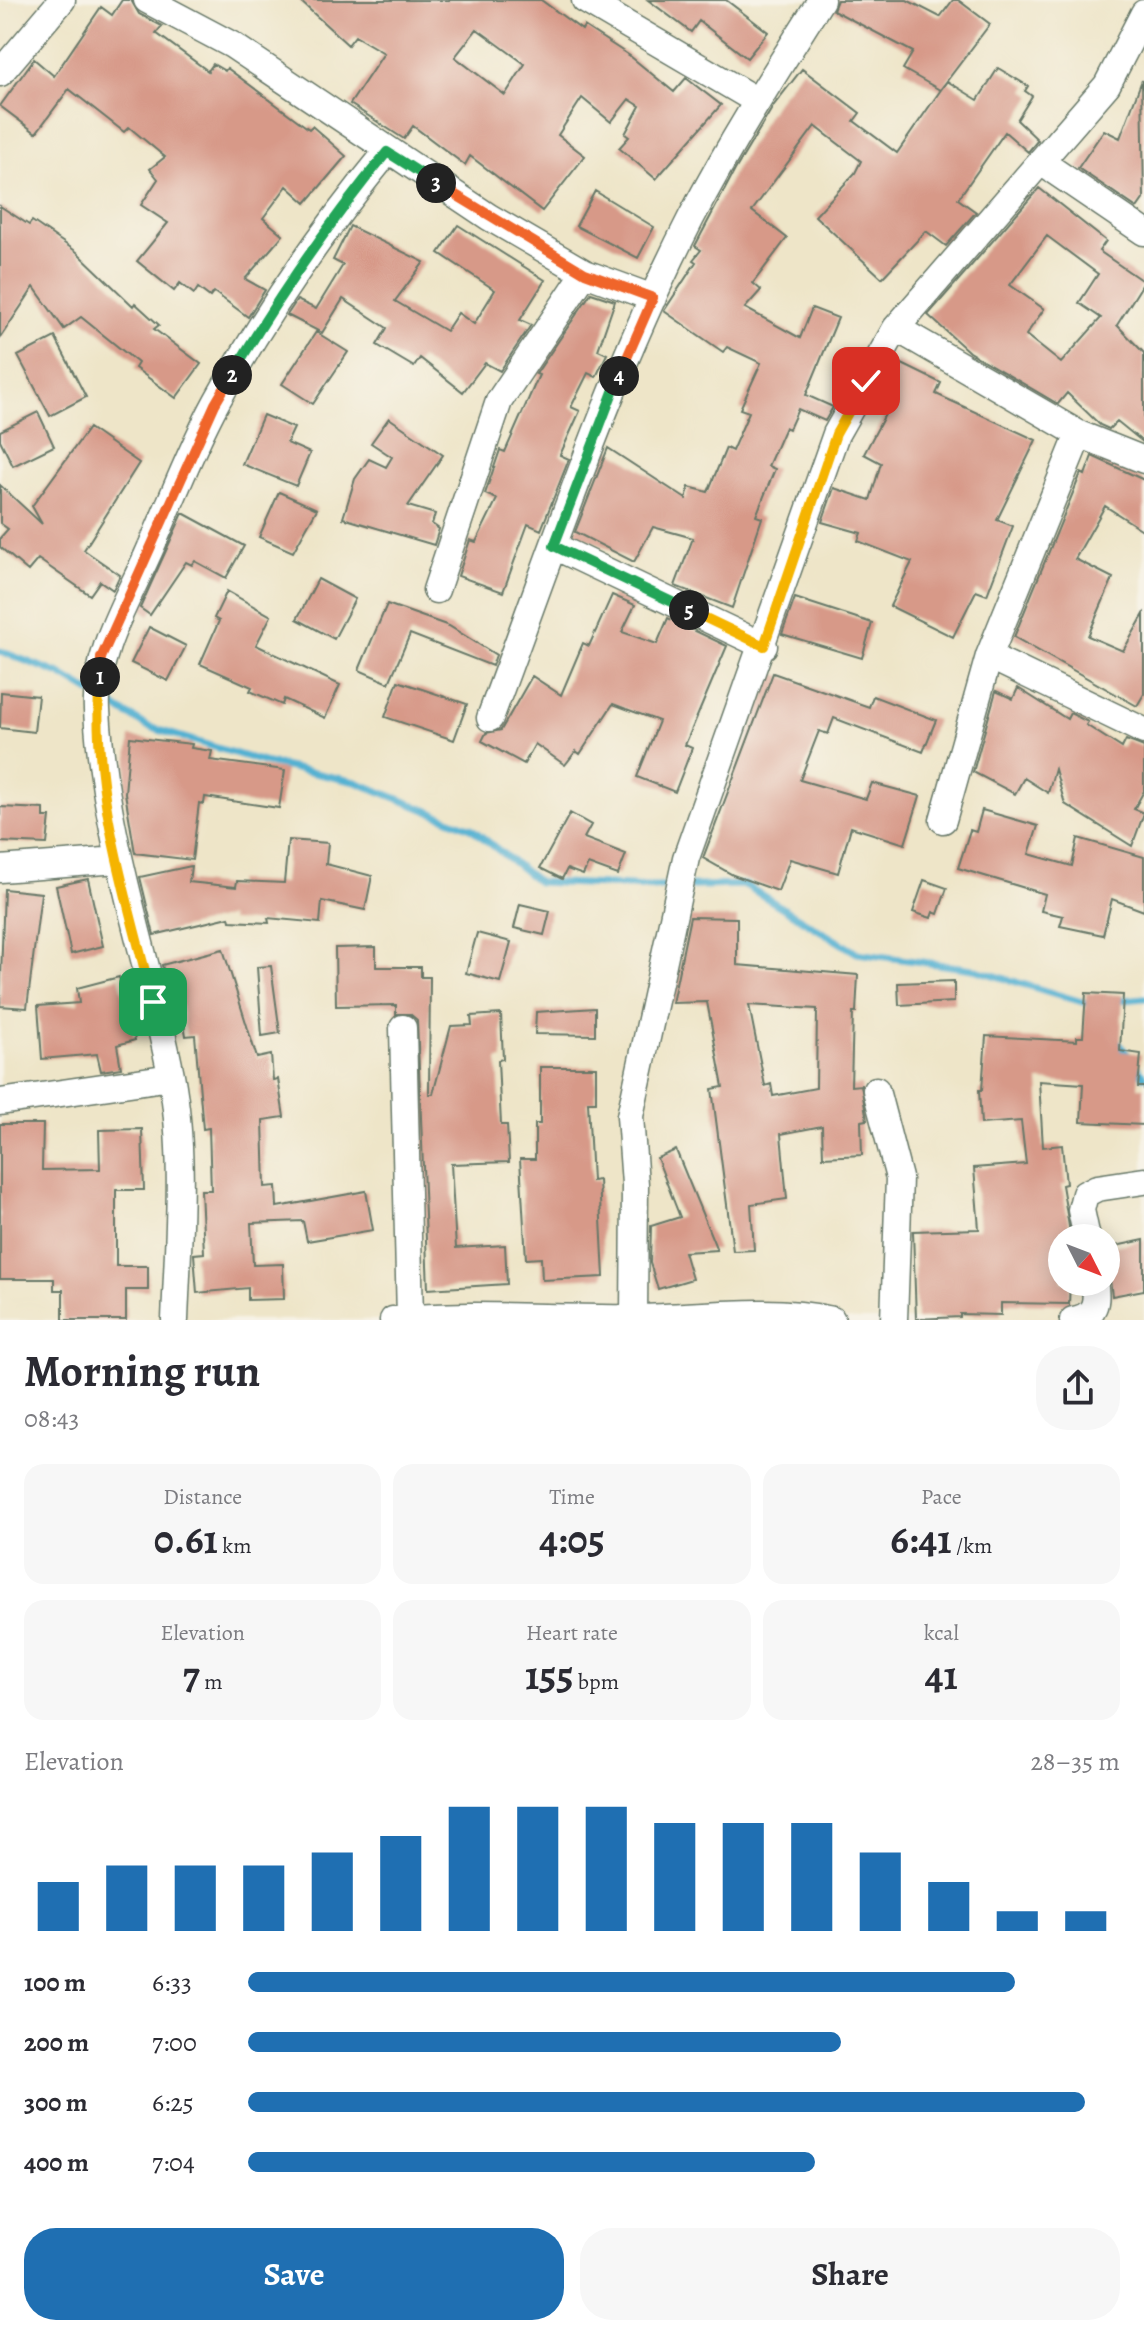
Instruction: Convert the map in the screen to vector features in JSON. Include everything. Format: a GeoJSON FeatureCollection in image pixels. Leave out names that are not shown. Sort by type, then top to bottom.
{"type":"FeatureCollection","features":[{"type":"Feature","properties":{"kind":"street"},"geometry":{"type":"LineString","coordinates":[[0,73],[62,0]]}},
{"type":"Feature","properties":{"kind":"street"},"geometry":{"type":"LineString","coordinates":[[147,0],[232,45],[387,152],[585,273],[653,298]]}},
{"type":"Feature","properties":{"kind":"street"},"geometry":{"type":"LineString","coordinates":[[585,0],[757,101]]}},
{"type":"Feature","properties":{"kind":"street"},"geometry":{"type":"LineString","coordinates":[[490,718],[605,410],[653,298],[691,218],[757,101],[821,0]]}},
{"type":"Feature","properties":{"kind":"street"},"geometry":{"type":"LineString","coordinates":[[634,1319],[635,1184],[630,1116],[673,913],[686,858],[764,646],[836,434],[896,328],[1107,85],[1144,13]]}},
{"type":"Feature","properties":{"kind":"street"},"geometry":{"type":"LineString","coordinates":[[175,1320],[180,1192],[171,1077],[118,860],[97,708],[101,658],[215,404],[277,297],[336,214],[387,152]]}},
{"type":"Feature","properties":{"kind":"street"},"geometry":{"type":"LineString","coordinates":[[1041,162],[1144,232]]}},
{"type":"Feature","properties":{"kind":"street"},"geometry":{"type":"LineString","coordinates":[[436,590],[499,401],[585,273]]}},
{"type":"Feature","properties":{"kind":"street"},"geometry":{"type":"LineString","coordinates":[[896,328],[1079,434],[1144,460]]}},
{"type":"Feature","properties":{"kind":"street"},"geometry":{"type":"LineString","coordinates":[[943,820],[989,656],[1079,434]]}},
{"type":"Feature","properties":{"kind":"street"},"geometry":{"type":"LineString","coordinates":[[554,546],[764,646]]}},
{"type":"Feature","properties":{"kind":"street"},"geometry":{"type":"LineString","coordinates":[[989,656],[1144,731]]}},
{"type":"Feature","properties":{"kind":"street"},"geometry":{"type":"LineString","coordinates":[[0,869],[118,860]]}},
{"type":"Feature","properties":{"kind":"street"},"geometry":{"type":"LineString","coordinates":[[403,1028],[402,1319],[549,1315],[634,1319],[793,1312],[832,1320]]}},
{"type":"Feature","properties":{"kind":"street"},"geometry":{"type":"LineString","coordinates":[[0,1102],[171,1077]]}},
{"type":"Feature","properties":{"kind":"street"},"geometry":{"type":"LineString","coordinates":[[876,1090],[899,1178],[894,1320]]}},
{"type":"Feature","properties":{"kind":"street"},"geometry":{"type":"LineString","coordinates":[[1084,1224],[1081,1210],[1085,1194],[1097,1188],[1144,1181]]}},
{"type":"Feature","properties":{"kind":"street"},"geometry":{"type":"LineString","coordinates":[[1073,1320],[1091,1313],[1096,1306],[1095,1296]]}},
{"type":"Feature","properties":{"kind":"building"},"geometry":{"type":"Polygon","coordinates":[[[122,0],[131,0],[139,14],[162,26],[156,33],[208,71],[213,64],[225,71],[227,68],[309,129],[312,126],[346,156],[306,203],[287,186],[263,218],[283,235],[245,279],[265,290],[248,317],[214,292],[210,297],[198,288],[194,294],[180,283],[174,291],[137,261],[168,223],[141,205],[158,179],[150,169],[165,157],[129,127],[124,132],[69,89],[36,133],[0,106],[34,59],[54,76],[101,7],[112,15],[122,0]]]}},
{"type":"Feature","properties":{"kind":"building"},"geometry":{"type":"Polygon","coordinates":[[[299,0],[541,0],[582,30],[584,26],[630,56],[674,92],[686,78],[721,105],[656,179],[619,148],[629,137],[625,134],[640,106],[629,99],[611,122],[582,98],[558,135],[585,156],[542,211],[470,156],[465,165],[413,126],[404,139],[350,104],[384,53],[355,36],[348,45],[299,0]],[[477,29],[455,57],[505,95],[525,64],[477,29]]]}},
{"type":"Feature","properties":{"kind":"building"},"geometry":{"type":"Polygon","coordinates":[[[648,0],[726,0],[768,32],[747,58],[699,21],[691,32],[648,0]]]}},
{"type":"Feature","properties":{"kind":"building"},"geometry":{"type":"Polygon","coordinates":[[[837,0],[907,0],[940,17],[953,0],[958,0],[990,24],[940,90],[903,69],[913,52],[833,10],[837,0]]]}},
{"type":"Feature","properties":{"kind":"building"},"geometry":{"type":"Polygon","coordinates":[[[998,68],[1028,86],[1025,91],[1032,96],[1017,120],[1038,140],[1028,152],[1005,132],[958,199],[976,212],[946,246],[926,231],[882,278],[815,216],[855,173],[861,161],[815,126],[752,211],[787,238],[753,283],[761,290],[745,308],[800,338],[812,308],[838,318],[806,395],[833,407],[825,421],[798,409],[789,429],[785,427],[768,466],[775,469],[756,516],[762,518],[732,608],[675,586],[693,538],[653,527],[634,562],[575,532],[608,448],[686,499],[689,487],[708,492],[726,448],[732,451],[749,412],[740,409],[761,363],[727,347],[723,352],[664,311],[696,262],[693,260],[701,250],[695,246],[735,170],[774,105],[802,69],[860,113],[854,121],[897,153],[947,81],[978,100],[998,68]]]}},
{"type":"Feature","properties":{"kind":"building"},"geometry":{"type":"Polygon","coordinates":[[[1142,80],[1144,198],[1137,208],[1078,168],[1104,130],[1120,138],[1142,80]]]}},
{"type":"Feature","properties":{"kind":"building"},"geometry":{"type":"Polygon","coordinates":[[[1039,188],[1106,241],[1099,251],[1144,282],[1117,325],[1144,353],[1144,443],[1117,421],[1109,429],[1100,425],[1067,393],[1058,404],[969,352],[928,315],[1039,188]],[[1047,236],[1010,285],[1044,309],[1026,335],[1061,363],[1101,318],[1079,303],[1098,274],[1047,236]]]}},
{"type":"Feature","properties":{"kind":"building"},"geometry":{"type":"Polygon","coordinates":[[[595,191],[654,227],[638,258],[576,226],[595,191]]]}},
{"type":"Feature","properties":{"kind":"building"},"geometry":{"type":"Polygon","coordinates":[[[0,206],[29,225],[32,221],[77,252],[133,306],[135,303],[159,325],[154,329],[201,364],[176,398],[135,368],[138,363],[81,317],[64,329],[34,287],[0,338],[0,206]]]}},
{"type":"Feature","properties":{"kind":"building"},"geometry":{"type":"Polygon","coordinates":[[[458,225],[545,280],[520,320],[531,325],[500,371],[485,363],[463,392],[420,358],[414,367],[377,345],[387,328],[343,299],[322,333],[287,315],[297,300],[316,309],[343,265],[333,260],[350,226],[424,262],[395,301],[446,331],[458,313],[474,324],[495,290],[439,253],[458,225]]]}},
{"type":"Feature","properties":{"kind":"building"},"geometry":{"type":"Polygon","coordinates":[[[591,293],[615,301],[598,350],[607,354],[596,377],[588,373],[571,407],[580,411],[560,455],[569,459],[541,530],[528,524],[503,592],[458,576],[470,540],[476,542],[497,499],[485,494],[500,450],[505,452],[539,375],[536,374],[591,293]]]}},
{"type":"Feature","properties":{"kind":"building"},"geometry":{"type":"Polygon","coordinates":[[[316,332],[348,352],[313,404],[282,384],[316,332]]]}},
{"type":"Feature","properties":{"kind":"building"},"geometry":{"type":"Polygon","coordinates":[[[55,337],[86,397],[50,416],[18,356],[55,337]]]}},
{"type":"Feature","properties":{"kind":"building"},"geometry":{"type":"Polygon","coordinates":[[[896,361],[941,383],[936,394],[1036,440],[997,520],[1013,526],[987,595],[976,591],[953,637],[890,606],[912,562],[858,541],[861,533],[822,522],[834,488],[870,500],[881,463],[864,454],[891,403],[876,396],[896,361]]]}},
{"type":"Feature","properties":{"kind":"building"},"geometry":{"type":"Polygon","coordinates":[[[38,412],[54,446],[13,466],[0,440],[0,431],[38,412]]]}},
{"type":"Feature","properties":{"kind":"building"},"geometry":{"type":"Polygon","coordinates":[[[263,415],[294,428],[287,443],[310,453],[296,486],[242,464],[263,415]]]}},
{"type":"Feature","properties":{"kind":"building"},"geometry":{"type":"Polygon","coordinates":[[[389,418],[443,455],[408,506],[435,514],[432,524],[439,529],[434,545],[343,518],[355,479],[369,459],[386,467],[392,457],[371,443],[389,418]]]}},
{"type":"Feature","properties":{"kind":"building"},"geometry":{"type":"Polygon","coordinates":[[[89,428],[139,463],[84,550],[120,575],[113,590],[100,581],[90,595],[38,559],[28,571],[0,547],[0,538],[8,529],[0,523],[0,485],[42,524],[32,506],[89,428]]]}},
{"type":"Feature","properties":{"kind":"building"},"geometry":{"type":"Polygon","coordinates":[[[1092,456],[1144,480],[1144,531],[1105,506],[1075,559],[1113,578],[1088,636],[1123,651],[1144,614],[1144,694],[1137,706],[1014,637],[1081,473],[1085,475],[1092,456]]]}},
{"type":"Feature","properties":{"kind":"building"},"geometry":{"type":"Polygon","coordinates":[[[279,492],[317,509],[293,552],[259,537],[279,492]]]}},
{"type":"Feature","properties":{"kind":"building"},"geometry":{"type":"Polygon","coordinates":[[[183,513],[244,546],[226,578],[195,561],[192,565],[186,562],[150,615],[140,608],[183,513]]]}},
{"type":"Feature","properties":{"kind":"building"},"geometry":{"type":"Polygon","coordinates":[[[318,579],[355,599],[334,639],[297,619],[318,579]]]}},
{"type":"Feature","properties":{"kind":"building"},"geometry":{"type":"Polygon","coordinates":[[[227,591],[271,616],[256,645],[340,685],[325,718],[284,699],[282,705],[250,691],[252,687],[200,664],[219,621],[214,618],[227,591]]]}},
{"type":"Feature","properties":{"kind":"building"},"geometry":{"type":"Polygon","coordinates":[[[612,595],[635,605],[622,632],[657,644],[668,618],[727,646],[685,745],[692,748],[675,792],[637,777],[659,721],[613,704],[580,754],[576,751],[565,765],[535,744],[524,764],[482,741],[486,733],[501,730],[532,676],[561,695],[583,643],[589,646],[612,595]]]}},
{"type":"Feature","properties":{"kind":"building"},"geometry":{"type":"Polygon","coordinates":[[[795,598],[872,623],[862,658],[782,634],[795,598]]]}},
{"type":"Feature","properties":{"kind":"building"},"geometry":{"type":"Polygon","coordinates":[[[387,604],[449,626],[496,655],[492,666],[410,634],[389,683],[359,670],[387,604]]]}},
{"type":"Feature","properties":{"kind":"building"},"geometry":{"type":"Polygon","coordinates":[[[149,627],[186,646],[168,681],[131,663],[149,627]]]}},
{"type":"Feature","properties":{"kind":"building"},"geometry":{"type":"Polygon","coordinates":[[[773,673],[869,707],[873,696],[936,720],[923,752],[834,718],[828,734],[819,731],[800,780],[866,799],[872,783],[920,796],[905,844],[851,827],[838,873],[790,859],[778,891],[733,875],[703,858],[773,673]]]}},
{"type":"Feature","properties":{"kind":"building"},"geometry":{"type":"Polygon","coordinates":[[[398,681],[467,704],[454,740],[385,717],[398,681]]]}},
{"type":"Feature","properties":{"kind":"building"},"geometry":{"type":"Polygon","coordinates":[[[1018,688],[1067,719],[1070,713],[1088,722],[1086,725],[1122,748],[1126,740],[1144,747],[1144,791],[1134,809],[1144,813],[1132,846],[1065,804],[1055,769],[1048,793],[1024,778],[1015,794],[973,772],[996,691],[1013,699],[1018,688]]]}},
{"type":"Feature","properties":{"kind":"building"},"geometry":{"type":"Polygon","coordinates":[[[1,692],[38,696],[34,732],[0,728],[1,692]]]}},
{"type":"Feature","properties":{"kind":"building"},"geometry":{"type":"Polygon","coordinates":[[[130,737],[192,744],[191,748],[212,751],[210,760],[285,770],[279,808],[205,797],[204,804],[199,803],[192,860],[135,853],[125,793],[130,737]]]}},
{"type":"Feature","properties":{"kind":"building"},"geometry":{"type":"Polygon","coordinates":[[[0,807],[44,809],[44,817],[50,817],[47,844],[0,842],[0,807]]]}},
{"type":"Feature","properties":{"kind":"building"},"geometry":{"type":"Polygon","coordinates":[[[982,810],[1038,826],[1029,854],[1072,866],[1078,838],[1144,857],[1144,911],[1112,899],[1103,935],[1060,926],[1063,916],[1041,911],[1045,894],[958,868],[970,830],[976,832],[982,810]]]}},
{"type":"Feature","properties":{"kind":"building"},"geometry":{"type":"Polygon","coordinates":[[[570,813],[591,825],[584,838],[626,854],[618,875],[588,864],[583,875],[567,869],[562,879],[540,868],[570,813]]]}},
{"type":"Feature","properties":{"kind":"building"},"geometry":{"type":"Polygon","coordinates":[[[288,840],[328,843],[326,864],[372,876],[365,910],[322,901],[320,923],[268,918],[269,923],[230,921],[229,917],[154,935],[140,877],[191,866],[189,882],[236,887],[237,881],[284,883],[288,840]]]}},
{"type":"Feature","properties":{"kind":"building"},"geometry":{"type":"Polygon","coordinates":[[[88,879],[103,946],[71,954],[56,886],[88,879]]]}},
{"type":"Feature","properties":{"kind":"building"},"geometry":{"type":"Polygon","coordinates":[[[924,880],[947,888],[938,914],[933,912],[931,918],[913,912],[924,880]]]}},
{"type":"Feature","properties":{"kind":"building"},"geometry":{"type":"Polygon","coordinates":[[[4,889],[41,893],[27,1008],[0,1006],[4,889]]]}},
{"type":"Feature","properties":{"kind":"building"},"geometry":{"type":"Polygon","coordinates":[[[520,904],[550,911],[544,935],[514,928],[520,904]]]}},
{"type":"Feature","properties":{"kind":"building"},"geometry":{"type":"Polygon","coordinates":[[[690,917],[737,918],[737,965],[858,975],[856,1012],[853,1012],[851,1086],[861,1085],[867,1120],[861,1121],[862,1155],[823,1157],[822,1126],[781,1134],[787,1199],[751,1204],[754,1250],[733,1251],[712,1089],[723,1087],[707,1002],[672,1003],[690,917]],[[749,1005],[765,1086],[771,1084],[773,1096],[816,1088],[817,1009],[749,1005]]]}},
{"type":"Feature","properties":{"kind":"building"},"geometry":{"type":"Polygon","coordinates":[[[477,933],[511,942],[500,982],[466,973],[477,933]]]}},
{"type":"Feature","properties":{"kind":"building"},"geometry":{"type":"Polygon","coordinates":[[[376,947],[376,967],[421,967],[421,977],[430,977],[429,1094],[433,1094],[451,1026],[472,1025],[471,1016],[501,1014],[503,1059],[498,1060],[501,1125],[507,1125],[509,1162],[451,1164],[456,1248],[505,1245],[507,1284],[428,1289],[417,1020],[410,1014],[396,1014],[396,1005],[336,1006],[335,948],[376,947]]]}},
{"type":"Feature","properties":{"kind":"building"},"geometry":{"type":"Polygon","coordinates":[[[223,949],[257,1058],[271,1055],[273,1080],[278,1079],[284,1117],[263,1120],[265,1187],[276,1186],[277,1207],[366,1191],[373,1230],[307,1241],[303,1221],[251,1223],[253,1265],[283,1264],[284,1299],[248,1300],[248,1288],[197,1293],[194,1254],[204,1253],[201,1190],[211,1190],[209,1128],[203,1129],[195,1035],[186,1036],[178,986],[168,988],[162,965],[223,949]]]}},
{"type":"Feature","properties":{"kind":"building"},"geometry":{"type":"Polygon","coordinates":[[[271,966],[280,1033],[262,1036],[257,967],[271,966]]]}},
{"type":"Feature","properties":{"kind":"building"},"geometry":{"type":"Polygon","coordinates":[[[119,977],[135,1040],[117,1045],[121,1068],[101,1071],[97,1054],[42,1059],[38,1006],[79,1003],[77,988],[119,977]]]}},
{"type":"Feature","properties":{"kind":"building"},"geometry":{"type":"Polygon","coordinates":[[[954,981],[954,1002],[899,1005],[898,983],[954,981]]]}},
{"type":"Feature","properties":{"kind":"building"},"geometry":{"type":"Polygon","coordinates":[[[1086,993],[1123,995],[1120,1051],[1141,1054],[1138,1087],[1144,1087],[1144,1125],[1081,1122],[1083,1084],[1039,1081],[1043,1147],[1062,1145],[1066,1184],[1062,1185],[1069,1224],[1048,1224],[1048,1296],[1069,1296],[1069,1304],[1001,1303],[1001,1315],[960,1314],[960,1317],[916,1319],[913,1231],[979,1229],[974,1168],[1026,1164],[1021,1121],[981,1124],[979,1090],[982,1090],[986,1036],[1077,1041],[1077,1037],[1083,1037],[1086,993]]]}},
{"type":"Feature","properties":{"kind":"building"},"geometry":{"type":"Polygon","coordinates":[[[595,1008],[595,1035],[535,1034],[536,1012],[595,1008]]]}},
{"type":"Feature","properties":{"kind":"building"},"geometry":{"type":"Polygon","coordinates":[[[540,1067],[596,1067],[596,1102],[588,1102],[592,1181],[599,1180],[604,1277],[542,1280],[541,1258],[526,1259],[520,1159],[535,1159],[535,1124],[540,1124],[540,1067]]]}},
{"type":"Feature","properties":{"kind":"building"},"geometry":{"type":"Polygon","coordinates":[[[0,1124],[43,1124],[42,1170],[100,1169],[99,1130],[142,1129],[144,1190],[116,1190],[116,1266],[148,1266],[148,1290],[126,1290],[126,1320],[63,1320],[63,1290],[54,1290],[54,1279],[0,1279],[0,1124]]]}},
{"type":"Feature","properties":{"kind":"building"},"geometry":{"type":"Polygon","coordinates":[[[676,1150],[717,1250],[684,1252],[692,1279],[658,1289],[650,1263],[651,1226],[680,1217],[657,1158],[676,1150]]]}},
{"type":"Feature","properties":{"kind":"building"},"geometry":{"type":"Polygon","coordinates":[[[1144,1240],[1144,1290],[1120,1294],[1120,1245],[1144,1240]]]}},
{"type":"Feature","properties":{"kind":"waterway"},"geometry":{"type":"LineString","coordinates":[[0,651],[60,674],[92,693]]}},
{"type":"Feature","properties":{"kind":"waterway"},"geometry":{"type":"LineString","coordinates":[[103,700],[149,727],[263,762],[356,782],[471,828],[538,882],[654,887],[745,885],[857,953],[973,969],[1089,1004],[1092,1008]]}},
{"type":"Feature","properties":{"kind":"waterway"},"geometry":{"type":"LineString","coordinates":[[1114,1001],[1144,998]]}},
{"type":"Feature","properties":{"kind":"waterway"},"geometry":{"type":"LineString","coordinates":[[1116,1040],[1144,1076]]}},
{"type":"Feature","properties":{"kind":"route"},"geometry":{"type":"LineString","coordinates":[[153,1002],[118,860],[106,790],[97,708],[101,658],[215,404],[277,297],[336,214],[387,152],[585,273],[653,298],[605,410],[554,546],[764,646],[836,434],[866,381]]}}]}
